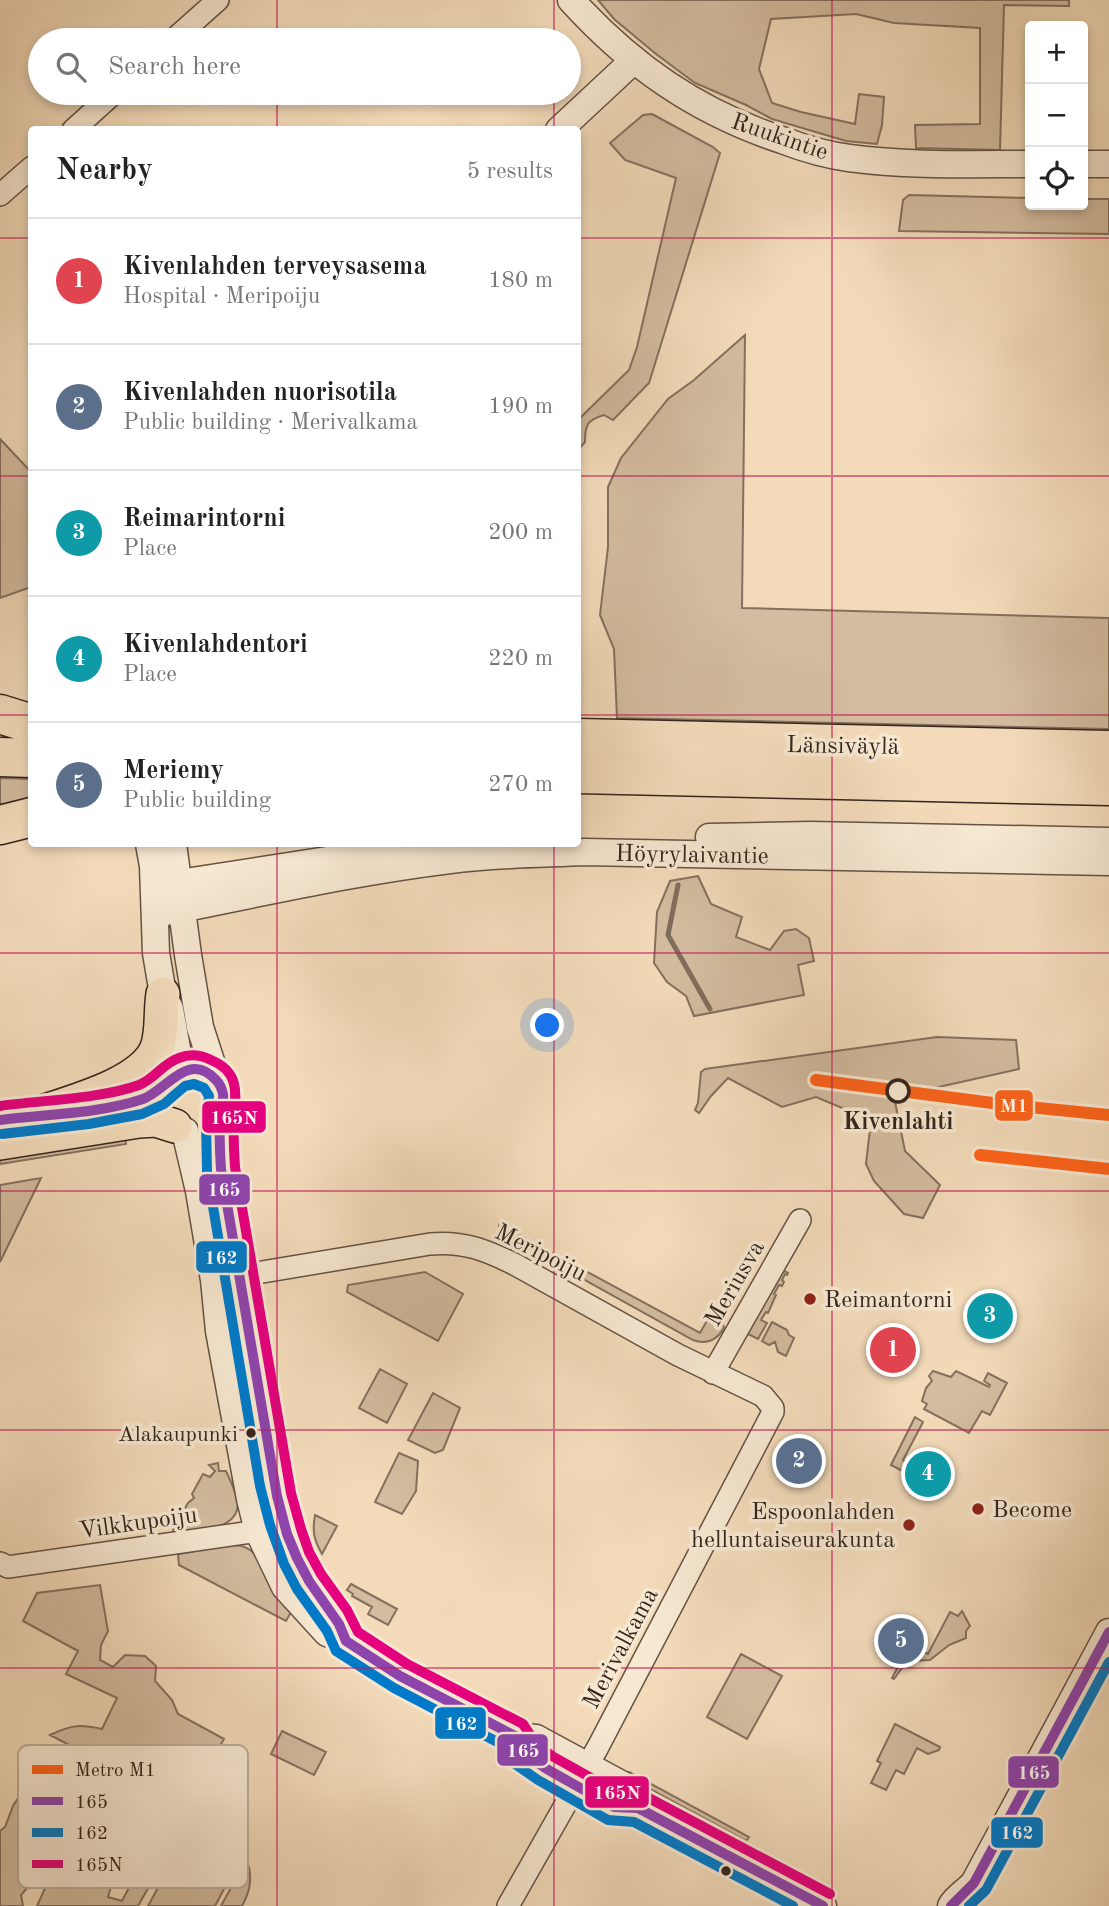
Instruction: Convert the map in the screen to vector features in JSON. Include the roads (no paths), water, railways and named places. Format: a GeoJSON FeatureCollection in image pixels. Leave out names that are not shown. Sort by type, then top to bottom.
{"type":"FeatureCollection","features":[{"type":"Feature","properties":{"kind":"highway"},"geometry":{"type":"LineString","coordinates":[[0,715],[28,723]]}},
{"type":"Feature","properties":{"kind":"highway"},"geometry":{"type":"LineString","coordinates":[[0,723],[28,724]]}},
{"type":"Feature","properties":{"kind":"highway","name":"Länsiväylä"},"geometry":{"type":"LineString","coordinates":[[594,767],[1109,750]]}},
{"type":"Feature","properties":{"kind":"highway"},"geometry":{"type":"LineString","coordinates":[[0,757],[28,758]]}},
{"type":"Feature","properties":{"kind":"highway","name":"Länsiväylä"},"geometry":{"type":"LineString","coordinates":[[594,767],[734,778],[1109,786]]}},
{"type":"Feature","properties":{"kind":"highway"},"geometry":{"type":"LineString","coordinates":[[0,825],[28,818]]}},
{"type":"Feature","properties":{"kind":"main road"},"geometry":{"type":"LineString","coordinates":[[36,1114],[107,1089],[141,1069],[152,1058],[160,1037],[163,994]]}},
{"type":"Feature","properties":{"kind":"main road"},"geometry":{"type":"LineString","coordinates":[[0,1120],[139,1100],[152,1095],[171,1079]]}},
{"type":"Feature","properties":{"kind":"main road"},"geometry":{"type":"LineString","coordinates":[[0,1143],[139,1121],[156,1121],[180,1129]]}},
{"type":"Feature","properties":{"kind":"street"},"geometry":{"type":"LineString","coordinates":[[186,28],[218,0]]}},
{"type":"Feature","properties":{"kind":"street","name":"Ruukintie"},"geometry":{"type":"LineString","coordinates":[[571,0],[592,24],[655,78],[728,120],[805,148],[885,162],[1025,164]]}},
{"type":"Feature","properties":{"kind":"street"},"geometry":{"type":"LineString","coordinates":[[563,126],[633,61]]}},
{"type":"Feature","properties":{"kind":"street"},"geometry":{"type":"LineString","coordinates":[[77,126],[101,105]]}},
{"type":"Feature","properties":{"kind":"street"},"geometry":{"type":"LineString","coordinates":[[1088,164],[1109,164]]}},
{"type":"Feature","properties":{"kind":"street"},"geometry":{"type":"LineString","coordinates":[[0,195],[28,170]]}},
{"type":"Feature","properties":{"kind":"street","name":"Höyrylaivantie"},"geometry":{"type":"LineString","coordinates":[[620,846],[811,835],[1109,841]]}},
{"type":"Feature","properties":{"kind":"street","name":"Höyrylaivantie"},"geometry":{"type":"LineString","coordinates":[[581,846],[1109,862]]}},
{"type":"Feature","properties":{"kind":"street"},"geometry":{"type":"LineString","coordinates":[[149,847],[156,953],[178,1054],[171,1079],[162,1095],[161,1105],[164,1114],[180,1129],[199,1191],[214,1280],[219,1331],[250,1499],[270,1527]]}},
{"type":"Feature","properties":{"kind":"street"},"geometry":{"type":"LineString","coordinates":[[173,847],[187,955],[200,1027],[223,1094],[220,1116],[221,1169],[274,1483],[270,1527],[285,1587],[327,1633],[346,1641],[400,1676],[515,1737],[525,1754],[582,1775],[614,1807],[638,1808],[823,1906]]}},
{"type":"Feature","properties":{"kind":"street","name":"Höyrylaivantie"},"geometry":{"type":"LineString","coordinates":[[154,902],[406,847]]}},
{"type":"Feature","properties":{"kind":"street","name":"Höyrylaivantie"},"geometry":{"type":"LineString","coordinates":[[181,896],[322,880],[423,863],[560,847]]}},
{"type":"Feature","properties":{"kind":"street"},"geometry":{"type":"LineString","coordinates":[[171,1079],[189,1069],[211,1075],[218,1083]]}},
{"type":"Feature","properties":{"kind":"street"},"geometry":{"type":"LineString","coordinates":[[180,1129],[209,1128],[220,1116]]}},
{"type":"Feature","properties":{"kind":"street","name":"Meriusva"},"geometry":{"type":"LineString","coordinates":[[713,1373],[800,1220]]}},
{"type":"Feature","properties":{"kind":"street","name":"Meripoiju"},"geometry":{"type":"LineString","coordinates":[[214,1280],[430,1244],[461,1244],[499,1257],[713,1373],[763,1396],[771,1404],[773,1412]]}},
{"type":"Feature","properties":{"kind":"street","name":"Merivalkama"},"geometry":{"type":"LineString","coordinates":[[508,1906],[582,1775],[773,1412]]}},
{"type":"Feature","properties":{"kind":"street","name":"Vilkkupoiju"},"geometry":{"type":"LineString","coordinates":[[3,1572],[270,1527]]}},
{"type":"Feature","properties":{"kind":"street"},"geometry":{"type":"LineString","coordinates":[[951,1906],[965,1893],[973,1894],[1109,1632]]}},
{"type":"Feature","properties":{"kind":"waterway"},"geometry":{"type":"LineString","coordinates":[[678,885],[668,935],[710,1009]]}},
{"type":"Feature","properties":{"kind":"metro line","name":"M1"},"geometry":{"type":"LineString","coordinates":[[816,1080],[1109,1115]]}},
{"type":"Feature","properties":{"kind":"metro line","name":"M1"},"geometry":{"type":"LineString","coordinates":[[980,1155],[1109,1169]]}},
{"type":"Feature","properties":{"kind":"place","name":"Kivenlahti"},"geometry":{"type":"Point","coordinates":[898,1091]}},
{"type":"Feature","properties":{"kind":"place","name":"Reimantorni"},"geometry":{"type":"Point","coordinates":[810,1299]}},
{"type":"Feature","properties":{"kind":"place","name":"Reimarintorni"},"geometry":{"type":"Point","coordinates":[990,1316]}},
{"type":"Feature","properties":{"kind":"place","name":"Kivenlahden terveysasema"},"geometry":{"type":"Point","coordinates":[893,1350]}},
{"type":"Feature","properties":{"kind":"place","name":"Alakaupunki"},"geometry":{"type":"Point","coordinates":[251,1433]}},
{"type":"Feature","properties":{"kind":"place","name":"Kivenlahden nuorisotila"},"geometry":{"type":"Point","coordinates":[799,1461]}},
{"type":"Feature","properties":{"kind":"place","name":"Kivenlahdentori"},"geometry":{"type":"Point","coordinates":[928,1474]}},
{"type":"Feature","properties":{"kind":"place","name":"Become"},"geometry":{"type":"Point","coordinates":[978,1509]}},
{"type":"Feature","properties":{"kind":"place","name":"Espoonlahden helluntaiseurakunta"},"geometry":{"type":"Point","coordinates":[909,1525]}},
{"type":"Feature","properties":{"kind":"place","name":"Meriemy"},"geometry":{"type":"Point","coordinates":[901,1641]}}]}
